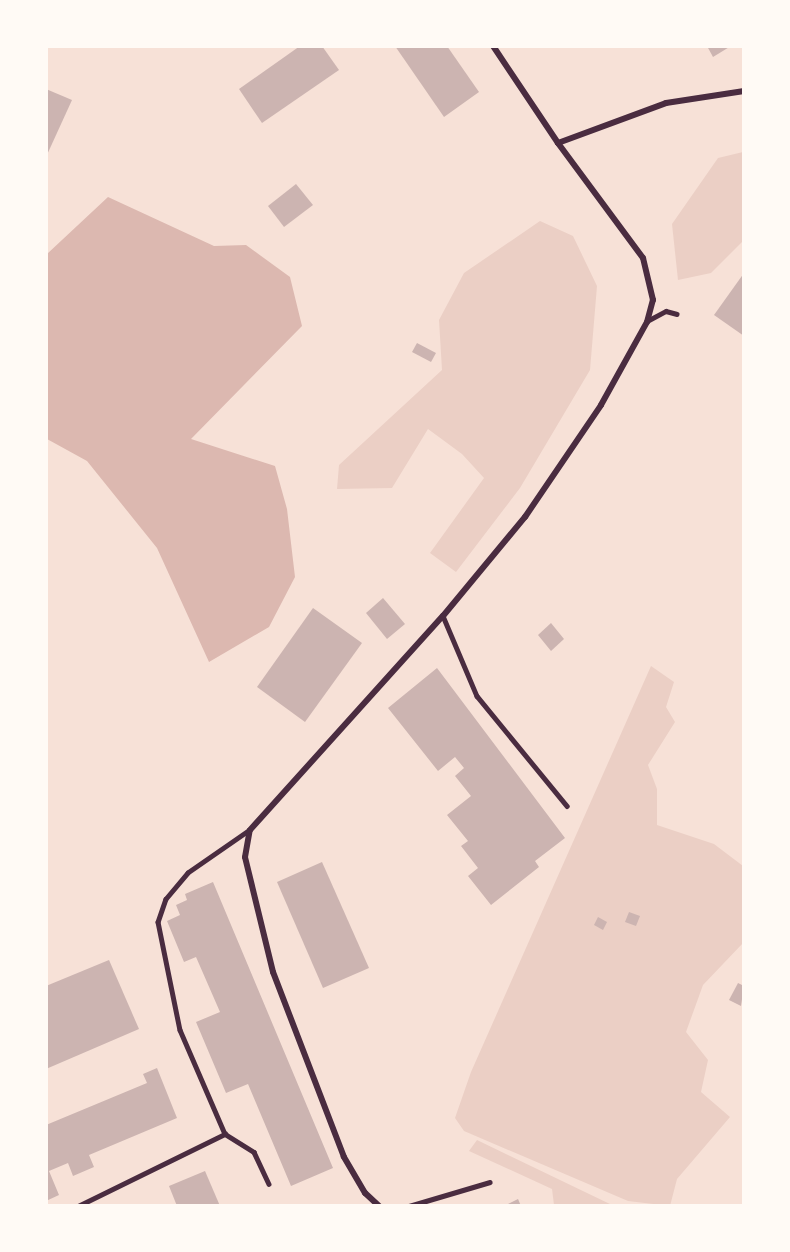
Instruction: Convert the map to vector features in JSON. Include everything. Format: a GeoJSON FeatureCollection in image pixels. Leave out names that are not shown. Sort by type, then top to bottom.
{"type":"FeatureCollection","features":[{"type":"Feature","properties":{"kind":"street"},"geometry":{"type":"LineString","coordinates":[[379,1206],[365,1193],[344,1157],[273,972],[245,857],[250,830],[443,616],[525,517],[601,405],[647,322],[653,288],[643,258],[558,143],[493,46]]}},
{"type":"Feature","properties":{"kind":"street"},"geometry":{"type":"LineString","coordinates":[[558,143],[666,103],[744,91]]}},
{"type":"Feature","properties":{"kind":"lane"},"geometry":{"type":"LineString","coordinates":[[647,322],[657,314],[678,314]]}},
{"type":"Feature","properties":{"kind":"lane"},"geometry":{"type":"LineString","coordinates":[[443,616],[477,696],[567,806]]}},
{"type":"Feature","properties":{"kind":"lane"},"geometry":{"type":"LineString","coordinates":[[250,830],[188,873],[166,898],[158,922],[160,949],[180,1030],[225,1134],[254,1152],[268,1184]]}},
{"type":"Feature","properties":{"kind":"lane"},"geometry":{"type":"LineString","coordinates":[[78,1206],[124,1187],[225,1134]]}},
{"type":"Feature","properties":{"kind":"lane"},"geometry":{"type":"LineString","coordinates":[[409,1206],[490,1182]]}},
{"type":"Feature","properties":{"kind":"shaded area"},"geometry":{"type":"Polygon","coordinates":[[[743,152],[743,241],[711,273],[678,280],[672,224],[718,158],[743,152]]]}},
{"type":"Feature","properties":{"kind":"shaded area"},"geometry":{"type":"Polygon","coordinates":[[[108,197],[214,246],[246,245],[290,277],[302,326],[191,439],[275,466],[287,509],[295,577],[269,627],[209,662],[157,548],[87,461],[47,439],[47,254],[108,197]]]}},
{"type":"Feature","properties":{"kind":"shaded area"},"geometry":{"type":"Polygon","coordinates":[[[540,221],[573,236],[597,286],[590,370],[520,488],[456,572],[430,553],[484,478],[462,454],[428,429],[392,488],[337,489],[339,465],[442,370],[439,320],[464,273],[540,221]]]}},
{"type":"Feature","properties":{"kind":"shaded area"},"geometry":{"type":"Polygon","coordinates":[[[651,666],[674,682],[666,707],[675,722],[648,765],[657,789],[657,825],[714,844],[743,866],[743,943],[703,985],[686,1032],[708,1060],[701,1092],[730,1117],[677,1179],[670,1206],[628,1201],[464,1131],[455,1118],[471,1072],[651,666]]]}},
{"type":"Feature","properties":{"kind":"shaded area"},"geometry":{"type":"Polygon","coordinates":[[[477,1140],[612,1205],[554,1205],[552,1189],[469,1151],[477,1140]]]}},
{"type":"Feature","properties":{"kind":"building"},"geometry":{"type":"Polygon","coordinates":[[[300,46],[322,46],[339,70],[262,123],[239,89],[300,46]]]}},
{"type":"Feature","properties":{"kind":"building"},"geometry":{"type":"Polygon","coordinates":[[[395,46],[447,46],[479,92],[444,117],[395,46]]]}},
{"type":"Feature","properties":{"kind":"building"},"geometry":{"type":"Polygon","coordinates":[[[707,46],[731,46],[713,57],[707,46]]]}},
{"type":"Feature","properties":{"kind":"building"},"geometry":{"type":"Polygon","coordinates":[[[46,89],[72,100],[46,157],[46,89]]]}},
{"type":"Feature","properties":{"kind":"building"},"geometry":{"type":"Polygon","coordinates":[[[296,184],[313,205],[284,227],[268,206],[296,184]]]}},
{"type":"Feature","properties":{"kind":"building"},"geometry":{"type":"Polygon","coordinates":[[[744,273],[744,336],[714,315],[744,273]]]}},
{"type":"Feature","properties":{"kind":"building"},"geometry":{"type":"Polygon","coordinates":[[[417,343],[436,353],[431,362],[412,352],[417,343]]]}},
{"type":"Feature","properties":{"kind":"building"},"geometry":{"type":"Polygon","coordinates":[[[383,598],[405,624],[387,639],[366,613],[383,598]]]}},
{"type":"Feature","properties":{"kind":"building"},"geometry":{"type":"Polygon","coordinates":[[[313,608],[362,643],[305,722],[257,687],[313,608]]]}},
{"type":"Feature","properties":{"kind":"building"},"geometry":{"type":"Polygon","coordinates":[[[551,623],[564,639],[551,651],[538,635],[551,623]]]}},
{"type":"Feature","properties":{"kind":"building"},"geometry":{"type":"Polygon","coordinates":[[[437,668],[565,838],[535,861],[539,867],[491,905],[468,876],[478,868],[461,846],[468,841],[447,815],[471,796],[455,776],[464,768],[455,757],[438,771],[388,708],[437,668]]]}},
{"type":"Feature","properties":{"kind":"building"},"geometry":{"type":"Polygon","coordinates":[[[322,862],[369,968],[323,988],[277,882],[322,862]]]}},
{"type":"Feature","properties":{"kind":"building"},"geometry":{"type":"Polygon","coordinates":[[[213,882],[333,1168],[291,1186],[248,1084],[226,1093],[196,1022],[220,1012],[196,957],[184,962],[167,921],[180,915],[176,905],[187,900],[185,894],[213,882]]]}},
{"type":"Feature","properties":{"kind":"building"},"geometry":{"type":"Polygon","coordinates":[[[629,912],[640,916],[636,926],[625,922],[629,912]]]}},
{"type":"Feature","properties":{"kind":"building"},"geometry":{"type":"Polygon","coordinates":[[[598,917],[607,922],[603,930],[594,925],[598,917]]]}},
{"type":"Feature","properties":{"kind":"building"},"geometry":{"type":"Polygon","coordinates":[[[109,960],[139,1029],[46,1069],[46,986],[109,960]]]}},
{"type":"Feature","properties":{"kind":"building"},"geometry":{"type":"Polygon","coordinates":[[[738,983],[744,986],[741,1006],[729,1000],[738,983]]]}},
{"type":"Feature","properties":{"kind":"building"},"geometry":{"type":"Polygon","coordinates":[[[157,1068],[177,1118],[89,1155],[94,1167],[73,1176],[68,1163],[49,1171],[59,1195],[46,1201],[46,1125],[147,1083],[143,1074],[157,1068]]]}},
{"type":"Feature","properties":{"kind":"building"},"geometry":{"type":"Polygon","coordinates":[[[205,1171],[220,1206],[177,1206],[169,1186],[205,1171]]]}},
{"type":"Feature","properties":{"kind":"building"},"geometry":{"type":"Polygon","coordinates":[[[518,1199],[521,1206],[504,1206],[518,1199]]]}}]}
